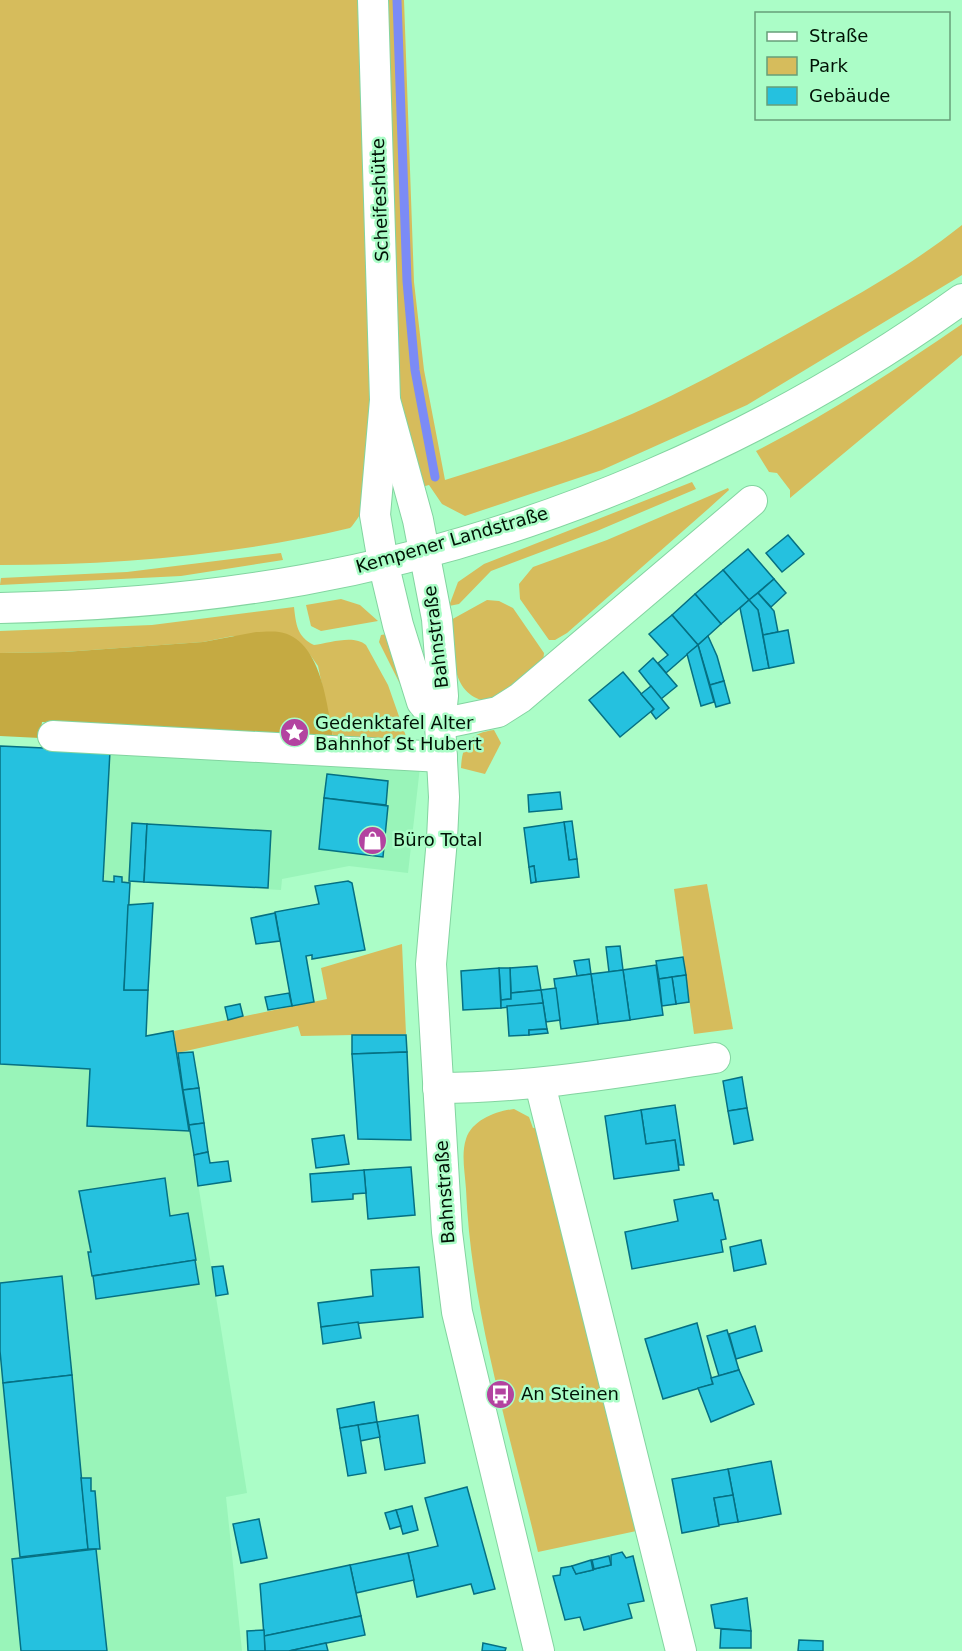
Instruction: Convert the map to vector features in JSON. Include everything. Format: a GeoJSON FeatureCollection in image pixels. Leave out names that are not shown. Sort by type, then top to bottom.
{"type":"FeatureCollection","features":[{"type":"Feature","properties":{"kind":"street","name":"Scheifeshütte"},"geometry":{"type":"LineString","coordinates":[[373,0],[385,400],[375,515],[383,562]]}},
{"type":"Feature","properties":{"kind":"street","name":"Kempener Landstraße"},"geometry":{"type":"LineString","coordinates":[[0,608],[171,598],[302,580],[383,562],[521,524],[617,487],[720,442],[797,402],[922,328],[962,299]]}},
{"type":"Feature","properties":{"kind":"street","name":"Scheifeshütte"},"geometry":{"type":"LineString","coordinates":[[385,400],[418,519],[424,551]]}},
{"type":"Feature","properties":{"kind":"street"},"geometry":{"type":"LineString","coordinates":[[440,724],[498,712],[520,698],[752,501]]}},
{"type":"Feature","properties":{"kind":"street","name":"Bahnstraße"},"geometry":{"type":"LineString","coordinates":[[424,551],[437,619],[443,696],[440,724],[442,839],[431,964],[447,1232],[457,1312],[539,1651]]}},
{"type":"Feature","properties":{"kind":"street","name":"Bahnstraße"},"geometry":{"type":"LineString","coordinates":[[383,562],[398,625],[422,702],[440,724]]}},
{"type":"Feature","properties":{"kind":"street"},"geometry":{"type":"LineString","coordinates":[[53,736],[442,758]]}},
{"type":"Feature","properties":{"kind":"street"},"geometry":{"type":"LineString","coordinates":[[438,1088],[488,1088],[540,1084],[715,1058]]}},
{"type":"Feature","properties":{"kind":"street"},"geometry":{"type":"LineString","coordinates":[[540,1084],[681,1651]]}},
{"type":"Feature","properties":{"kind":"shaded area"},"geometry":{"type":"Polygon","coordinates":[[[256,632],[279,632],[293,637],[304,646],[320,675],[333,737],[42,722],[40,738],[0,736],[0,653],[64,652],[203,642],[256,632]]]}},
{"type":"Feature","properties":{"kind":"shaded area"},"geometry":{"type":"Polygon","coordinates":[[[0,745],[420,767],[408,873],[349,866],[282,879],[281,890],[130,882],[130,903],[154,903],[146,1035],[174,1031],[247,1493],[226,1497],[242,1651],[0,1651],[0,745]]]}},
{"type":"Feature","properties":{"kind":"green space"},"geometry":{"type":"Polygon","coordinates":[[[0,0],[404,0],[414,282],[424,370],[445,480],[530,453],[592,430],[685,389],[863,292],[904,267],[962,225],[962,275],[747,405],[602,470],[465,516],[442,504],[429,485],[398,493],[394,461],[350,528],[264,545],[176,557],[44,565],[0,565],[0,0]]]}},
{"type":"Feature","properties":{"kind":"green space"},"geometry":{"type":"Polygon","coordinates":[[[962,324],[962,355],[790,498],[790,490],[777,473],[769,472],[756,451],[861,391],[962,324]]]}},
{"type":"Feature","properties":{"kind":"green space"},"geometry":{"type":"Polygon","coordinates":[[[692,482],[696,489],[597,531],[491,571],[459,604],[449,606],[458,582],[484,564],[692,482]]]}},
{"type":"Feature","properties":{"kind":"green space"},"geometry":{"type":"Polygon","coordinates":[[[728,488],[729,490],[708,509],[567,633],[555,640],[549,640],[520,599],[519,584],[533,567],[607,540],[728,488]]]}},
{"type":"Feature","properties":{"kind":"green space"},"geometry":{"type":"Polygon","coordinates":[[[281,553],[283,560],[181,576],[0,585],[1,578],[127,572],[281,553]]]}},
{"type":"Feature","properties":{"kind":"green space"},"geometry":{"type":"Polygon","coordinates":[[[341,599],[360,605],[378,621],[321,631],[311,626],[306,605],[341,599]]]}},
{"type":"Feature","properties":{"kind":"green space"},"geometry":{"type":"Polygon","coordinates":[[[487,600],[499,601],[513,608],[544,653],[543,663],[507,693],[486,701],[474,697],[460,681],[453,657],[449,621],[487,600]]]}},
{"type":"Feature","properties":{"kind":"green space"},"geometry":{"type":"Polygon","coordinates":[[[294,607],[301,634],[308,642],[314,645],[355,640],[366,645],[388,685],[408,742],[333,737],[318,666],[308,652],[293,639],[233,636],[203,642],[64,652],[0,653],[0,631],[152,625],[294,607]]]}},
{"type":"Feature","properties":{"kind":"green space"},"geometry":{"type":"Polygon","coordinates":[[[387,634],[402,688],[379,642],[381,635],[387,634]]]}},
{"type":"Feature","properties":{"kind":"green space"},"geometry":{"type":"Polygon","coordinates":[[[494,730],[501,743],[485,774],[461,768],[463,752],[469,741],[479,734],[494,730]]]}},
{"type":"Feature","properties":{"kind":"green space"},"geometry":{"type":"Polygon","coordinates":[[[707,884],[733,1029],[694,1034],[674,889],[707,884]]]}},
{"type":"Feature","properties":{"kind":"green space"},"geometry":{"type":"Polygon","coordinates":[[[402,944],[406,1034],[301,1036],[298,1026],[177,1053],[174,1031],[327,999],[321,968],[402,944]]]}},
{"type":"Feature","properties":{"kind":"green space"},"geometry":{"type":"Polygon","coordinates":[[[514,1109],[529,1117],[533,1128],[539,1127],[641,1530],[538,1552],[493,1372],[475,1281],[464,1164],[464,1151],[469,1132],[492,1114],[514,1109]]]}},
{"type":"Feature","properties":{"kind":"building"},"geometry":{"type":"Polygon","coordinates":[[[788,535],[804,554],[782,572],[766,553],[788,535]]]}},
{"type":"Feature","properties":{"kind":"building"},"geometry":{"type":"Polygon","coordinates":[[[748,549],[774,579],[749,600],[723,570],[748,549]]]}},
{"type":"Feature","properties":{"kind":"building"},"geometry":{"type":"Polygon","coordinates":[[[723,570],[749,600],[721,624],[695,594],[723,570]]]}},
{"type":"Feature","properties":{"kind":"building"},"geometry":{"type":"Polygon","coordinates":[[[774,579],[786,593],[771,607],[758,593],[774,579]]]}},
{"type":"Feature","properties":{"kind":"building"},"geometry":{"type":"Polygon","coordinates":[[[758,593],[774,611],[778,632],[763,635],[758,610],[749,600],[758,593]]]}},
{"type":"Feature","properties":{"kind":"building"},"geometry":{"type":"Polygon","coordinates":[[[695,594],[721,624],[698,645],[672,615],[695,594]]]}},
{"type":"Feature","properties":{"kind":"building"},"geometry":{"type":"Polygon","coordinates":[[[749,600],[758,610],[769,668],[753,671],[740,608],[749,600]]]}},
{"type":"Feature","properties":{"kind":"building"},"geometry":{"type":"Polygon","coordinates":[[[672,615],[698,645],[666,673],[658,663],[668,655],[649,634],[672,615]]]}},
{"type":"Feature","properties":{"kind":"building"},"geometry":{"type":"Polygon","coordinates":[[[788,630],[794,663],[769,668],[763,635],[788,630]]]}},
{"type":"Feature","properties":{"kind":"building"},"geometry":{"type":"Polygon","coordinates":[[[708,636],[724,681],[710,685],[698,645],[708,636]]]}},
{"type":"Feature","properties":{"kind":"building"},"geometry":{"type":"Polygon","coordinates":[[[698,645],[714,702],[701,706],[687,654],[698,645]]]}},
{"type":"Feature","properties":{"kind":"building"},"geometry":{"type":"Polygon","coordinates":[[[653,658],[677,686],[661,699],[639,671],[653,658]]]}},
{"type":"Feature","properties":{"kind":"building"},"geometry":{"type":"Polygon","coordinates":[[[623,672],[654,709],[620,737],[589,700],[623,672]]]}},
{"type":"Feature","properties":{"kind":"building"},"geometry":{"type":"Polygon","coordinates":[[[724,681],[730,703],[716,707],[710,685],[724,681]]]}},
{"type":"Feature","properties":{"kind":"building"},"geometry":{"type":"Polygon","coordinates":[[[651,686],[669,708],[656,719],[651,712],[654,709],[641,694],[651,686]]]}},
{"type":"Feature","properties":{"kind":"building"},"geometry":{"type":"Polygon","coordinates":[[[0,746],[110,751],[103,881],[114,882],[114,876],[122,877],[122,882],[130,883],[124,990],[148,990],[146,1036],[173,1031],[189,1131],[87,1126],[90,1069],[0,1064],[0,746]]]}},
{"type":"Feature","properties":{"kind":"building"},"geometry":{"type":"Polygon","coordinates":[[[327,774],[388,781],[386,805],[324,798],[327,774]]]}},
{"type":"Feature","properties":{"kind":"building"},"geometry":{"type":"Polygon","coordinates":[[[560,792],[562,809],[529,812],[528,795],[560,792]]]}},
{"type":"Feature","properties":{"kind":"building"},"geometry":{"type":"Polygon","coordinates":[[[324,798],[388,806],[383,857],[319,849],[324,798]]]}},
{"type":"Feature","properties":{"kind":"building"},"geometry":{"type":"Polygon","coordinates":[[[572,821],[577,859],[569,860],[564,822],[572,821]]]}},
{"type":"Feature","properties":{"kind":"building"},"geometry":{"type":"Polygon","coordinates":[[[564,822],[569,860],[577,859],[579,877],[536,882],[534,866],[529,867],[524,828],[564,822]]]}},
{"type":"Feature","properties":{"kind":"building"},"geometry":{"type":"Polygon","coordinates":[[[132,823],[147,824],[144,882],[129,881],[132,823]]]}},
{"type":"Feature","properties":{"kind":"building"},"geometry":{"type":"Polygon","coordinates":[[[147,824],[271,831],[268,888],[144,882],[147,824]]]}},
{"type":"Feature","properties":{"kind":"building"},"geometry":{"type":"Polygon","coordinates":[[[534,866],[536,882],[531,883],[529,867],[534,866]]]}},
{"type":"Feature","properties":{"kind":"building"},"geometry":{"type":"Polygon","coordinates":[[[348,881],[352,883],[365,950],[312,959],[312,955],[306,956],[314,1002],[292,1006],[275,912],[319,904],[315,886],[348,881]]]}},
{"type":"Feature","properties":{"kind":"building"},"geometry":{"type":"Polygon","coordinates":[[[153,903],[148,990],[124,990],[128,905],[153,903]]]}},
{"type":"Feature","properties":{"kind":"building"},"geometry":{"type":"Polygon","coordinates":[[[275,913],[280,941],[256,944],[251,918],[275,913]]]}},
{"type":"Feature","properties":{"kind":"building"},"geometry":{"type":"Polygon","coordinates":[[[620,946],[623,970],[609,972],[606,947],[620,946]]]}},
{"type":"Feature","properties":{"kind":"building"},"geometry":{"type":"Polygon","coordinates":[[[683,957],[686,975],[659,979],[656,961],[683,957]]]}},
{"type":"Feature","properties":{"kind":"building"},"geometry":{"type":"Polygon","coordinates":[[[589,959],[591,974],[577,976],[574,961],[589,959]]]}},
{"type":"Feature","properties":{"kind":"building"},"geometry":{"type":"Polygon","coordinates":[[[656,965],[663,1015],[630,1020],[623,970],[656,965]]]}},
{"type":"Feature","properties":{"kind":"building"},"geometry":{"type":"Polygon","coordinates":[[[537,966],[541,990],[511,993],[510,968],[537,966]]]}},
{"type":"Feature","properties":{"kind":"building"},"geometry":{"type":"Polygon","coordinates":[[[499,968],[510,968],[511,999],[501,1000],[499,968]]]}},
{"type":"Feature","properties":{"kind":"building"},"geometry":{"type":"Polygon","coordinates":[[[499,968],[501,1008],[463,1010],[461,971],[499,968]]]}},
{"type":"Feature","properties":{"kind":"building"},"geometry":{"type":"Polygon","coordinates":[[[623,970],[630,1020],[598,1024],[591,974],[623,970]]]}},
{"type":"Feature","properties":{"kind":"building"},"geometry":{"type":"Polygon","coordinates":[[[591,974],[598,1024],[561,1029],[554,979],[591,974]]]}},
{"type":"Feature","properties":{"kind":"building"},"geometry":{"type":"Polygon","coordinates":[[[686,975],[689,1002],[676,1004],[672,977],[686,975]]]}},
{"type":"Feature","properties":{"kind":"building"},"geometry":{"type":"Polygon","coordinates":[[[672,977],[676,1004],[662,1006],[659,979],[672,977]]]}},
{"type":"Feature","properties":{"kind":"building"},"geometry":{"type":"Polygon","coordinates":[[[556,988],[560,1020],[546,1022],[541,990],[556,988]]]}},
{"type":"Feature","properties":{"kind":"building"},"geometry":{"type":"Polygon","coordinates":[[[541,990],[543,1003],[501,1008],[501,1000],[511,999],[511,993],[541,990]]]}},
{"type":"Feature","properties":{"kind":"building"},"geometry":{"type":"Polygon","coordinates":[[[289,993],[292,1006],[268,1010],[265,997],[289,993]]]}},
{"type":"Feature","properties":{"kind":"building"},"geometry":{"type":"Polygon","coordinates":[[[543,1003],[547,1029],[529,1030],[529,1035],[509,1036],[507,1006],[543,1003]]]}},
{"type":"Feature","properties":{"kind":"building"},"geometry":{"type":"Polygon","coordinates":[[[240,1004],[243,1016],[228,1020],[225,1007],[240,1004]]]}},
{"type":"Feature","properties":{"kind":"building"},"geometry":{"type":"Polygon","coordinates":[[[547,1029],[548,1033],[529,1035],[529,1030],[547,1029]]]}},
{"type":"Feature","properties":{"kind":"building"},"geometry":{"type":"Polygon","coordinates":[[[352,1035],[406,1035],[407,1052],[352,1054],[352,1035]]]}},
{"type":"Feature","properties":{"kind":"building"},"geometry":{"type":"Polygon","coordinates":[[[193,1052],[199,1088],[183,1090],[178,1053],[193,1052]]]}},
{"type":"Feature","properties":{"kind":"building"},"geometry":{"type":"Polygon","coordinates":[[[407,1052],[411,1140],[358,1139],[352,1054],[407,1052]]]}},
{"type":"Feature","properties":{"kind":"building"},"geometry":{"type":"Polygon","coordinates":[[[742,1077],[747,1108],[728,1111],[723,1081],[742,1077]]]}},
{"type":"Feature","properties":{"kind":"building"},"geometry":{"type":"Polygon","coordinates":[[[199,1088],[204,1123],[189,1125],[183,1090],[199,1088]]]}},
{"type":"Feature","properties":{"kind":"building"},"geometry":{"type":"Polygon","coordinates":[[[675,1105],[684,1165],[679,1165],[675,1140],[646,1144],[641,1110],[675,1105]]]}},
{"type":"Feature","properties":{"kind":"building"},"geometry":{"type":"Polygon","coordinates":[[[747,1108],[753,1140],[734,1144],[728,1111],[747,1108]]]}},
{"type":"Feature","properties":{"kind":"building"},"geometry":{"type":"Polygon","coordinates":[[[641,1110],[646,1144],[675,1140],[679,1170],[614,1179],[605,1116],[641,1110]]]}},
{"type":"Feature","properties":{"kind":"building"},"geometry":{"type":"Polygon","coordinates":[[[204,1123],[208,1152],[194,1155],[189,1125],[204,1123]]]}},
{"type":"Feature","properties":{"kind":"building"},"geometry":{"type":"Polygon","coordinates":[[[344,1135],[349,1164],[316,1168],[312,1139],[344,1135]]]}},
{"type":"Feature","properties":{"kind":"building"},"geometry":{"type":"Polygon","coordinates":[[[208,1152],[210,1163],[228,1161],[231,1181],[198,1186],[194,1155],[208,1152]]]}},
{"type":"Feature","properties":{"kind":"building"},"geometry":{"type":"Polygon","coordinates":[[[411,1167],[415,1215],[368,1219],[364,1170],[411,1167]]]}},
{"type":"Feature","properties":{"kind":"building"},"geometry":{"type":"Polygon","coordinates":[[[364,1170],[366,1193],[353,1194],[353,1199],[312,1202],[310,1174],[364,1170]]]}},
{"type":"Feature","properties":{"kind":"building"},"geometry":{"type":"Polygon","coordinates":[[[165,1178],[170,1216],[188,1213],[196,1260],[92,1276],[88,1252],[91,1252],[79,1191],[165,1178]]]}},
{"type":"Feature","properties":{"kind":"building"},"geometry":{"type":"Polygon","coordinates":[[[712,1193],[714,1200],[718,1200],[726,1239],[721,1240],[723,1252],[632,1269],[625,1232],[678,1221],[674,1200],[712,1193]]]}},
{"type":"Feature","properties":{"kind":"building"},"geometry":{"type":"Polygon","coordinates":[[[761,1240],[766,1264],[734,1271],[730,1247],[761,1240]]]}},
{"type":"Feature","properties":{"kind":"building"},"geometry":{"type":"Polygon","coordinates":[[[195,1260],[199,1284],[96,1299],[93,1276],[195,1260]]]}},
{"type":"Feature","properties":{"kind":"building"},"geometry":{"type":"Polygon","coordinates":[[[223,1266],[228,1294],[216,1296],[212,1267],[223,1266]]]}},
{"type":"Feature","properties":{"kind":"building"},"geometry":{"type":"Polygon","coordinates":[[[419,1267],[423,1317],[321,1327],[318,1303],[373,1296],[371,1270],[419,1267]]]}},
{"type":"Feature","properties":{"kind":"building"},"geometry":{"type":"Polygon","coordinates":[[[62,1276],[72,1375],[3,1383],[0,1351],[0,1283],[62,1276]]]}},
{"type":"Feature","properties":{"kind":"building"},"geometry":{"type":"Polygon","coordinates":[[[358,1322],[361,1338],[323,1344],[321,1327],[358,1322]]]}},
{"type":"Feature","properties":{"kind":"building"},"geometry":{"type":"Polygon","coordinates":[[[697,1323],[713,1384],[663,1399],[645,1339],[697,1323]]]}},
{"type":"Feature","properties":{"kind":"building"},"geometry":{"type":"Polygon","coordinates":[[[755,1326],[762,1351],[736,1359],[729,1334],[755,1326]]]}},
{"type":"Feature","properties":{"kind":"building"},"geometry":{"type":"Polygon","coordinates":[[[727,1330],[739,1370],[719,1376],[707,1336],[727,1330]]]}},
{"type":"Feature","properties":{"kind":"building"},"geometry":{"type":"Polygon","coordinates":[[[739,1370],[754,1404],[711,1422],[698,1388],[713,1384],[711,1378],[739,1370]]]}},
{"type":"Feature","properties":{"kind":"building"},"geometry":{"type":"Polygon","coordinates":[[[72,1375],[88,1549],[20,1557],[3,1383],[72,1375]]]}},
{"type":"Feature","properties":{"kind":"building"},"geometry":{"type":"Polygon","coordinates":[[[374,1402],[377,1422],[340,1428],[337,1409],[374,1402]]]}},
{"type":"Feature","properties":{"kind":"building"},"geometry":{"type":"Polygon","coordinates":[[[418,1415],[425,1463],[385,1470],[377,1422],[418,1415]]]}},
{"type":"Feature","properties":{"kind":"building"},"geometry":{"type":"Polygon","coordinates":[[[377,1422],[380,1437],[360,1441],[358,1425],[377,1422]]]}},
{"type":"Feature","properties":{"kind":"building"},"geometry":{"type":"Polygon","coordinates":[[[358,1425],[366,1473],[348,1476],[340,1428],[358,1425]]]}},
{"type":"Feature","properties":{"kind":"building"},"geometry":{"type":"Polygon","coordinates":[[[771,1461],[781,1514],[738,1522],[728,1469],[771,1461]]]}},
{"type":"Feature","properties":{"kind":"building"},"geometry":{"type":"Polygon","coordinates":[[[728,1469],[733,1495],[714,1498],[719,1526],[682,1533],[672,1479],[728,1469]]]}},
{"type":"Feature","properties":{"kind":"building"},"geometry":{"type":"Polygon","coordinates":[[[81,1478],[91,1478],[91,1491],[95,1491],[100,1549],[88,1549],[81,1478]]]}},
{"type":"Feature","properties":{"kind":"building"},"geometry":{"type":"Polygon","coordinates":[[[467,1487],[495,1589],[474,1594],[471,1584],[417,1597],[408,1553],[438,1546],[425,1498],[467,1487]]]}},
{"type":"Feature","properties":{"kind":"building"},"geometry":{"type":"Polygon","coordinates":[[[733,1495],[738,1522],[719,1525],[714,1498],[733,1495]]]}},
{"type":"Feature","properties":{"kind":"building"},"geometry":{"type":"Polygon","coordinates":[[[412,1506],[418,1530],[403,1534],[396,1510],[412,1506]]]}},
{"type":"Feature","properties":{"kind":"building"},"geometry":{"type":"Polygon","coordinates":[[[396,1510],[401,1526],[390,1529],[385,1513],[396,1510]]]}},
{"type":"Feature","properties":{"kind":"building"},"geometry":{"type":"Polygon","coordinates":[[[259,1519],[267,1558],[241,1563],[233,1524],[259,1519]]]}},
{"type":"Feature","properties":{"kind":"building"},"geometry":{"type":"Polygon","coordinates":[[[96,1549],[107,1651],[21,1651],[12,1559],[96,1549]]]}},
{"type":"Feature","properties":{"kind":"building"},"geometry":{"type":"Polygon","coordinates":[[[622,1552],[626,1558],[633,1556],[644,1601],[628,1604],[632,1618],[584,1630],[580,1617],[565,1620],[553,1576],[560,1575],[561,1568],[572,1566],[576,1574],[593,1570],[592,1560],[594,1569],[611,1565],[611,1555],[622,1552]]]}},
{"type":"Feature","properties":{"kind":"building"},"geometry":{"type":"Polygon","coordinates":[[[408,1553],[414,1580],[356,1593],[350,1565],[408,1553]]]}},
{"type":"Feature","properties":{"kind":"building"},"geometry":{"type":"Polygon","coordinates":[[[609,1556],[611,1565],[594,1569],[592,1560],[609,1556]]]}},
{"type":"Feature","properties":{"kind":"building"},"geometry":{"type":"Polygon","coordinates":[[[591,1560],[593,1570],[576,1574],[572,1566],[591,1560]]]}},
{"type":"Feature","properties":{"kind":"building"},"geometry":{"type":"Polygon","coordinates":[[[350,1565],[361,1616],[264,1636],[260,1584],[350,1565]]]}},
{"type":"Feature","properties":{"kind":"building"},"geometry":{"type":"Polygon","coordinates":[[[747,1598],[751,1631],[715,1628],[711,1605],[747,1598]]]}},
{"type":"Feature","properties":{"kind":"building"},"geometry":{"type":"Polygon","coordinates":[[[361,1616],[365,1635],[289,1651],[265,1651],[264,1636],[361,1616]]]}},
{"type":"Feature","properties":{"kind":"building"},"geometry":{"type":"Polygon","coordinates":[[[721,1629],[751,1631],[751,1648],[720,1648],[721,1629]]]}},
{"type":"Feature","properties":{"kind":"building"},"geometry":{"type":"Polygon","coordinates":[[[264,1630],[265,1651],[248,1651],[247,1631],[264,1630]]]}},
{"type":"Feature","properties":{"kind":"building"},"geometry":{"type":"Polygon","coordinates":[[[799,1640],[823,1641],[823,1651],[798,1651],[799,1640]]]}},
{"type":"Feature","properties":{"kind":"building"},"geometry":{"type":"Polygon","coordinates":[[[326,1643],[328,1651],[289,1651],[326,1643]]]}},
{"type":"Feature","properties":{"kind":"building"},"geometry":{"type":"Polygon","coordinates":[[[483,1643],[506,1648],[505,1651],[482,1651],[483,1643]]]}},
{"type":"Feature","properties":{"kind":"waterway"},"geometry":{"type":"LineString","coordinates":[[397,0],[407,281],[415,370],[435,477]]}},
{"type":"Feature","properties":{"kind":"place","name":"Gedenktafel Alter Bahnhof St Hubert"},"geometry":{"type":"Point","coordinates":[294,733]}},
{"type":"Feature","properties":{"kind":"place","name":"Büro Total"},"geometry":{"type":"Point","coordinates":[372,840]}},
{"type":"Feature","properties":{"kind":"place","name":"An Steinen"},"geometry":{"type":"Point","coordinates":[500,1394]}}]}
